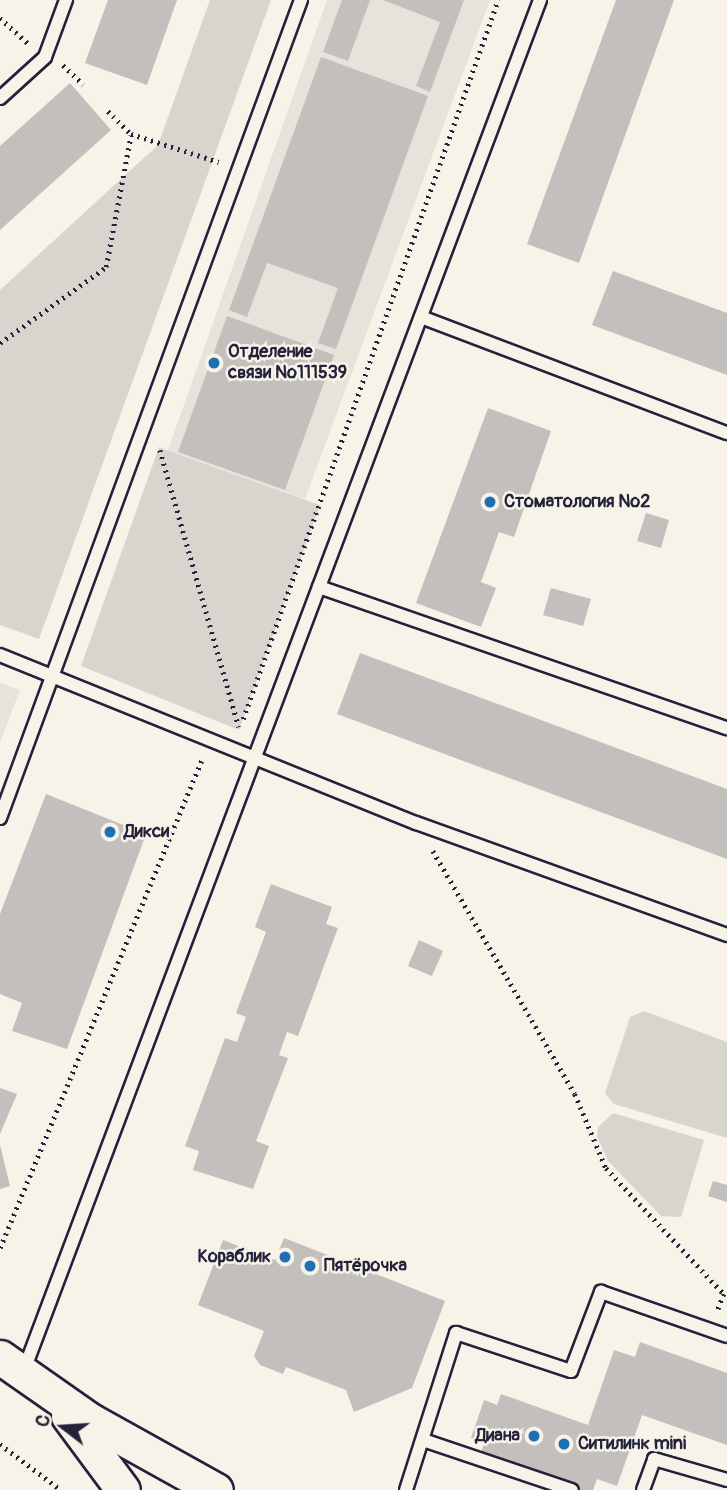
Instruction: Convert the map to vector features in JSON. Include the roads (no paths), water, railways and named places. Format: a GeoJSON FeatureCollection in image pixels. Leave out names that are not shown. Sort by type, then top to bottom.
{"type":"FeatureCollection","features":[{"type":"Feature","properties":{"kind":"street"},"geometry":{"type":"LineString","coordinates":[[11,1366],[64,1412],[123,1490]]}},
{"type":"Feature","properties":{"kind":"street"},"geometry":{"type":"LineString","coordinates":[[11,1366],[90,1420],[216,1490]]}},
{"type":"Feature","properties":{"kind":"lane"},"geometry":{"type":"LineString","coordinates":[[0,98],[45,57],[66,0]]}},
{"type":"Feature","properties":{"kind":"lane"},"geometry":{"type":"LineString","coordinates":[[0,818],[301,0]]}},
{"type":"Feature","properties":{"kind":"lane"},"geometry":{"type":"LineString","coordinates":[[11,1366],[255,756],[540,0]]}},
{"type":"Feature","properties":{"kind":"lane"},"geometry":{"type":"LineString","coordinates":[[421,317],[727,433]]}},
{"type":"Feature","properties":{"kind":"lane"},"geometry":{"type":"LineString","coordinates":[[319,587],[727,728]]}},
{"type":"Feature","properties":{"kind":"lane"},"geometry":{"type":"LineString","coordinates":[[0,655],[53,674],[416,823],[727,935]]}},
{"type":"Feature","properties":{"kind":"lane"},"geometry":{"type":"LineString","coordinates":[[407,1490],[456,1333],[572,1370],[601,1293],[727,1336]]}},
{"type":"Feature","properties":{"kind":"lane"},"geometry":{"type":"LineString","coordinates":[[423,1440],[572,1490]]}},
{"type":"Feature","properties":{"kind":"lane"},"geometry":{"type":"LineString","coordinates":[[643,1490],[654,1459],[727,1480]]}},
{"type":"Feature","properties":{"kind":"place","name":"Отделение связи №111539"},"geometry":{"type":"Point","coordinates":[214,363]}},
{"type":"Feature","properties":{"kind":"place","name":"Стоматология №2"},"geometry":{"type":"Point","coordinates":[490,502]}},
{"type":"Feature","properties":{"kind":"place","name":"Дикси"},"geometry":{"type":"Point","coordinates":[110,832]}},
{"type":"Feature","properties":{"kind":"place","name":"Кораблик"},"geometry":{"type":"Point","coordinates":[285,1257]}},
{"type":"Feature","properties":{"kind":"place","name":"Пятёрочка"},"geometry":{"type":"Point","coordinates":[310,1266]}},
{"type":"Feature","properties":{"kind":"place","name":"Диана"},"geometry":{"type":"Point","coordinates":[534,1436]}},
{"type":"Feature","properties":{"kind":"place","name":"Ситилинк mini"},"geometry":{"type":"Point","coordinates":[564,1444]}}]}
